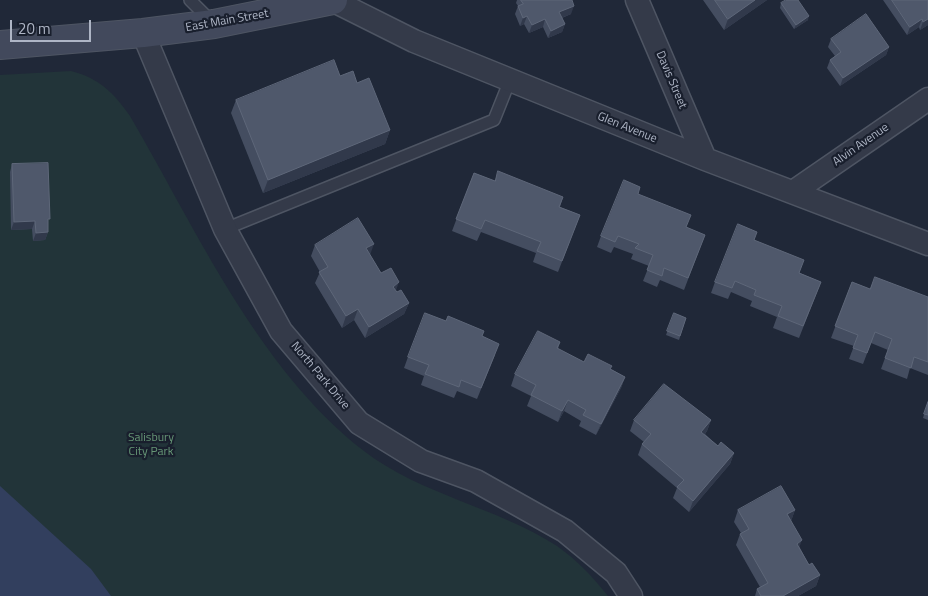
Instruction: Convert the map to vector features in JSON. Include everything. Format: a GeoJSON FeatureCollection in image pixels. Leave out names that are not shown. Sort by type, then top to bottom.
{"type":"FeatureCollection","features":[{"type":"Feature","properties":{"kind":"main road","name":"East Main Street"},"geometry":{"type":"LineString","coordinates":[[0,45],[143,34],[214,24],[332,0]]}},
{"type":"Feature","properties":{"kind":"street","name":"Glen Avenue"},"geometry":{"type":"LineString","coordinates":[[332,0],[414,41],[705,160],[928,244]]}},
{"type":"Feature","properties":{"kind":"street","name":"Davis Street"},"geometry":{"type":"LineString","coordinates":[[637,0],[705,160]]}},
{"type":"Feature","properties":{"kind":"street","name":"North Park Drive"},"geometry":{"type":"LineString","coordinates":[[143,34],[225,229],[281,331],[359,423],[420,461],[476,481],[565,531],[616,573],[631,596]]}},
{"type":"Feature","properties":{"kind":"street","name":"Alvin Avenue"},"geometry":{"type":"LineString","coordinates":[[793,192],[928,99]]}},
{"type":"Feature","properties":{"kind":"lane"},"geometry":{"type":"LineString","coordinates":[[190,0],[214,24]]}},
{"type":"Feature","properties":{"kind":"lane"},"geometry":{"type":"LineString","coordinates":[[225,229],[494,120],[510,80]]}},
{"type":"Feature","properties":{"kind":"green space","name":"Salisbury City Park"},"geometry":{"type":"Polygon","coordinates":[[[71,71],[98,82],[112,94],[130,116],[232,295],[261,339],[292,380],[326,418],[364,451],[386,466],[434,490],[510,521],[557,546],[584,569],[608,596],[0,596],[0,75],[71,71]]]}},
{"type":"Feature","properties":{"kind":"water"},"geometry":{"type":"Polygon","coordinates":[[[0,486],[91,569],[111,596],[0,596],[0,486]]]}},
{"type":"Feature","properties":{"kind":"building"},"geometry":{"type":"Polygon","coordinates":[[[521,0],[572,0],[574,6],[559,12],[565,24],[551,31],[545,19],[532,25],[527,16],[523,18],[518,6],[523,4],[521,0]]]}},
{"type":"Feature","properties":{"kind":"building"},"geometry":{"type":"Polygon","coordinates":[[[715,0],[755,0],[728,19],[715,0]]]}},
{"type":"Feature","properties":{"kind":"building"},"geometry":{"type":"Polygon","coordinates":[[[786,0],[798,0],[809,16],[796,25],[781,3],[786,0]]]}},
{"type":"Feature","properties":{"kind":"building"},"geometry":{"type":"Polygon","coordinates":[[[892,0],[928,0],[928,19],[923,22],[922,19],[910,27],[892,0]]]}},
{"type":"Feature","properties":{"kind":"building"},"geometry":{"type":"Polygon","coordinates":[[[866,14],[889,47],[843,78],[830,60],[841,52],[831,39],[866,14]]]}},
{"type":"Feature","properties":{"kind":"building"},"geometry":{"type":"Polygon","coordinates":[[[334,60],[340,76],[353,71],[357,83],[369,78],[390,130],[268,180],[236,100],[334,60]]]}},
{"type":"Feature","properties":{"kind":"building"},"geometry":{"type":"Polygon","coordinates":[[[48,163],[50,219],[48,219],[48,232],[36,233],[35,221],[14,222],[12,164],[48,163]]]}},
{"type":"Feature","properties":{"kind":"building"},"geometry":{"type":"Polygon","coordinates":[[[498,171],[563,197],[559,207],[580,215],[562,261],[537,251],[541,242],[485,220],[481,229],[456,219],[474,173],[495,181],[498,171]]]}},
{"type":"Feature","properties":{"kind":"building"},"geometry":{"type":"Polygon","coordinates":[[[624,180],[640,187],[638,194],[691,215],[686,227],[705,235],[688,278],[664,268],[662,276],[647,270],[653,255],[635,248],[639,244],[618,236],[615,242],[601,236],[624,180]]]}},
{"type":"Feature","properties":{"kind":"building"},"geometry":{"type":"Polygon","coordinates":[[[358,218],[374,244],[366,248],[381,273],[391,268],[399,282],[393,287],[397,292],[401,290],[409,303],[369,327],[358,309],[346,316],[319,272],[328,267],[315,245],[358,218]]]}},
{"type":"Feature","properties":{"kind":"building"},"geometry":{"type":"Polygon","coordinates":[[[738,224],[757,232],[754,240],[804,260],[799,273],[821,282],[803,326],[778,316],[782,306],[754,295],[756,290],[735,281],[732,288],[715,282],[738,224]]]}},
{"type":"Feature","properties":{"kind":"building"},"geometry":{"type":"Polygon","coordinates":[[[875,277],[928,297],[928,362],[914,357],[911,368],[885,358],[892,339],[875,332],[867,353],[853,348],[858,335],[835,326],[852,282],[870,289],[875,277]]]}},
{"type":"Feature","properties":{"kind":"building"},"geometry":{"type":"Polygon","coordinates":[[[425,313],[446,321],[448,316],[484,331],[482,336],[499,344],[481,388],[461,380],[459,387],[425,374],[429,365],[408,357],[425,313]]]}},
{"type":"Feature","properties":{"kind":"building"},"geometry":{"type":"Polygon","coordinates":[[[674,313],[686,318],[680,336],[667,331],[674,313]]]}},
{"type":"Feature","properties":{"kind":"building"},"geometry":{"type":"Polygon","coordinates":[[[538,331],[560,342],[557,348],[584,362],[588,354],[612,366],[610,369],[625,377],[601,424],[583,415],[586,410],[568,400],[562,411],[531,395],[536,385],[515,374],[538,331]]]}},
{"type":"Feature","properties":{"kind":"building"},"geometry":{"type":"Polygon","coordinates":[[[664,384],[711,420],[701,432],[718,446],[721,442],[734,453],[693,501],[677,487],[684,480],[642,444],[651,434],[634,420],[664,384]]]}},
{"type":"Feature","properties":{"kind":"building"},"geometry":{"type":"Polygon","coordinates":[[[928,402],[928,415],[924,414],[928,402]]]}},
{"type":"Feature","properties":{"kind":"building"},"geometry":{"type":"Polygon","coordinates":[[[781,486],[795,510],[787,514],[802,540],[797,544],[809,565],[812,563],[820,575],[783,596],[761,596],[757,589],[768,583],[740,534],[749,529],[738,510],[781,486]]]}}]}
